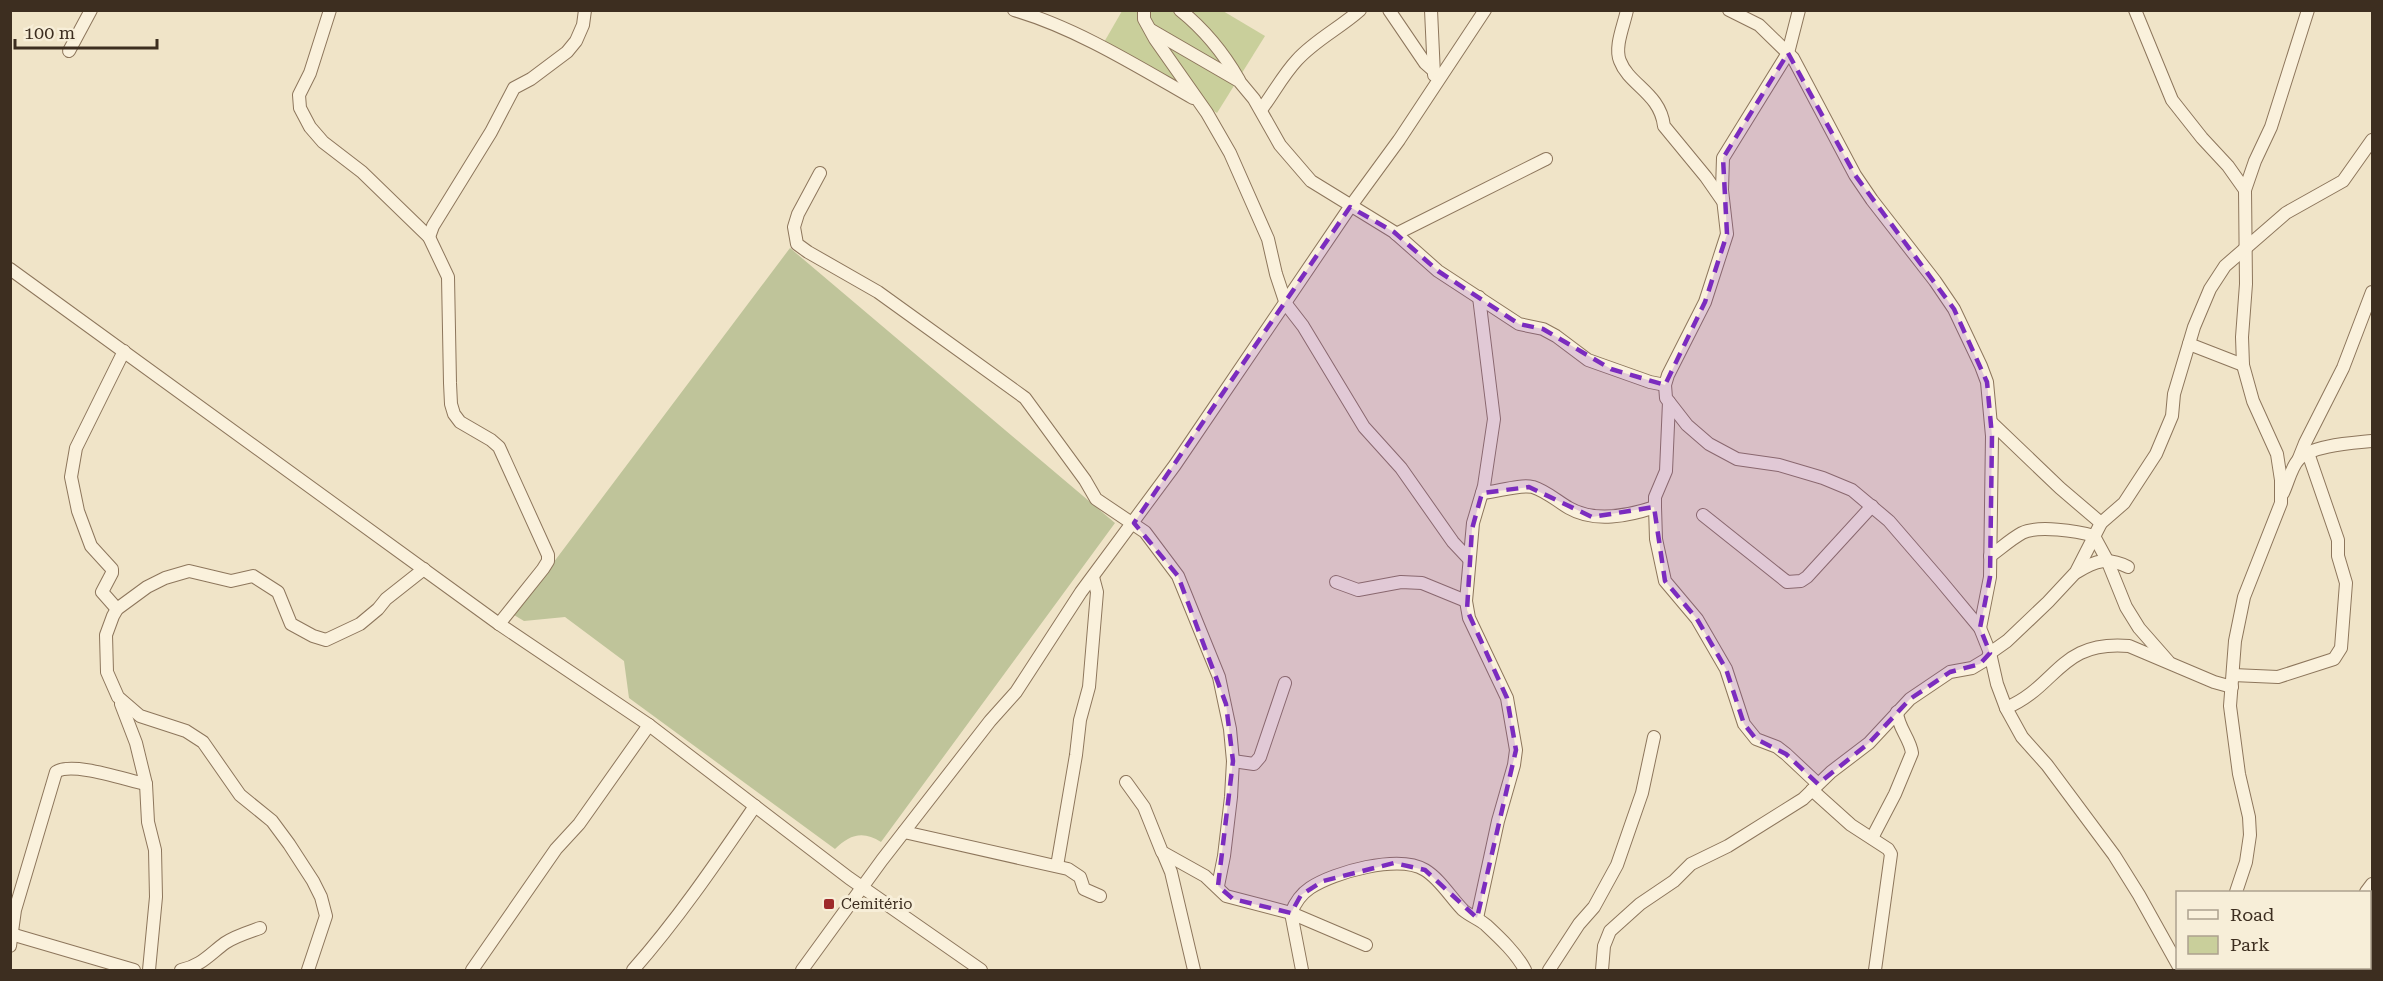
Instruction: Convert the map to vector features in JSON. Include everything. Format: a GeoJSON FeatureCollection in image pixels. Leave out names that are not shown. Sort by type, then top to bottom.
{"type":"FeatureCollection","features":[{"type":"Feature","properties":{"kind":"street"},"geometry":{"type":"LineString","coordinates":[[69,51],[92,10]]}},
{"type":"Feature","properties":{"kind":"street"},"geometry":{"type":"LineString","coordinates":[[330,10],[310,73],[299,95],[298,100],[304,117],[323,142],[362,172],[429,237],[448,277],[451,394],[454,414],[460,422],[492,440],[499,447],[548,555],[543,569],[500,624]]}},
{"type":"Feature","properties":{"kind":"street"},"geometry":{"type":"LineString","coordinates":[[429,237],[433,226],[486,142],[514,88],[531,80],[567,52],[576,41],[583,25],[585,10]]}},
{"type":"Feature","properties":{"kind":"street"},"geometry":{"type":"LineString","coordinates":[[1014,10],[1087,41],[1196,100]]}},
{"type":"Feature","properties":{"kind":"street"},"geometry":{"type":"LineString","coordinates":[[1180,10],[1202,28],[1231,66],[1239,81],[1261,110],[1280,145],[1311,182],[1350,207],[1373,218],[1396,234],[1438,270],[1519,324],[1556,336],[1588,360],[1665,385]]}},
{"type":"Feature","properties":{"kind":"street"},"geometry":{"type":"LineString","coordinates":[[1261,110],[1296,61],[1317,41],[1330,35],[1360,10]]}},
{"type":"Feature","properties":{"kind":"street"},"geometry":{"type":"LineString","coordinates":[[1389,10],[1425,63],[1434,71]]}},
{"type":"Feature","properties":{"kind":"street"},"geometry":{"type":"LineString","coordinates":[[1431,10],[1435,85]]}},
{"type":"Feature","properties":{"kind":"street"},"geometry":{"type":"LineString","coordinates":[[802,970],[861,887],[990,721],[1016,692],[1093,577],[1134,523],[1286,304],[1350,207],[1399,140],[1485,10]]}},
{"type":"Feature","properties":{"kind":"street"},"geometry":{"type":"LineString","coordinates":[[1627,10],[1618,51],[1620,61],[1650,95],[1663,119],[1664,126],[1723,201]]}},
{"type":"Feature","properties":{"kind":"street"},"geometry":{"type":"LineString","coordinates":[[1729,10],[1759,25],[1792,58],[1840,151],[1861,184],[1954,309],[1987,382],[1991,422],[1990,556],[1989,591],[1980,628]]}},
{"type":"Feature","properties":{"kind":"street"},"geometry":{"type":"LineString","coordinates":[[1799,10],[1788,53],[1723,158],[1726,234],[1705,302],[1665,385],[1665,394],[1687,425],[1727,456],[1779,465],[1823,478],[1851,490],[1889,521],[1980,628],[2006,708],[2022,737],[2047,765],[2114,855],[2176,963]]}},
{"type":"Feature","properties":{"kind":"street"},"geometry":{"type":"LineString","coordinates":[[2135,10],[2172,100],[2228,166],[2245,190]]}},
{"type":"Feature","properties":{"kind":"street"},"geometry":{"type":"LineString","coordinates":[[2282,495],[2277,454],[2253,401],[2243,365],[2242,337],[2246,300],[2245,190],[2255,161],[2271,127],[2308,10]]}},
{"type":"Feature","properties":{"kind":"street"},"geometry":{"type":"LineString","coordinates":[[1142,14],[1155,39],[1207,114],[1230,153],[1268,238],[1286,304],[1303,326],[1364,427],[1401,468],[1453,542],[1468,558]]}},
{"type":"Feature","properties":{"kind":"street"},"geometry":{"type":"LineString","coordinates":[[1151,30],[1239,81]]}},
{"type":"Feature","properties":{"kind":"street"},"geometry":{"type":"LineString","coordinates":[[2076,572],[2101,523],[2124,503],[2156,454],[2172,416],[2174,394],[2189,344],[2210,289],[2225,266],[2286,213],[2343,181],[2373,140]]}},
{"type":"Feature","properties":{"kind":"street"},"geometry":{"type":"LineString","coordinates":[[1396,234],[1546,159]]}},
{"type":"Feature","properties":{"kind":"street"},"geometry":{"type":"LineString","coordinates":[[820,173],[798,214],[794,227],[797,244],[878,292],[1025,398],[1085,480],[1096,499],[1145,531],[1178,576],[1219,677],[1226,704],[1233,761],[1224,856],[1218,886]]}},
{"type":"Feature","properties":{"kind":"street"},"geometry":{"type":"LineString","coordinates":[[10,269],[500,624],[649,725],[861,887],[981,970]]}},
{"type":"Feature","properties":{"kind":"street"},"geometry":{"type":"LineString","coordinates":[[2236,891],[2246,862],[2250,835],[2230,706],[2241,606],[2276,518],[2282,495],[2303,456],[2305,443],[2343,368],[2373,292]]}},
{"type":"Feature","properties":{"kind":"street"},"geometry":{"type":"LineString","coordinates":[[1477,918],[1516,750],[1507,698],[1474,629],[1466,601],[1468,558],[1473,523],[1482,493],[1494,419],[1479,297]]}},
{"type":"Feature","properties":{"kind":"street"},"geometry":{"type":"LineString","coordinates":[[2189,344],[2243,365]]}},
{"type":"Feature","properties":{"kind":"street"},"geometry":{"type":"LineString","coordinates":[[117,609],[102,592],[112,569],[91,546],[78,511],[71,477],[76,448],[124,351]]}},
{"type":"Feature","properties":{"kind":"street"},"geometry":{"type":"LineString","coordinates":[[1669,402],[1666,471],[1655,498],[1656,539],[1665,581],[1697,619],[1726,669],[1744,724],[1756,739],[1777,747],[1786,754],[1851,825],[1888,849],[1891,860],[1875,970]]}},
{"type":"Feature","properties":{"kind":"street"},"geometry":{"type":"LineString","coordinates":[[1991,422],[2060,488],[2101,523]]}},
{"type":"Feature","properties":{"kind":"street"},"geometry":{"type":"LineString","coordinates":[[2303,456],[2337,445],[2373,441]]}},
{"type":"Feature","properties":{"kind":"street"},"geometry":{"type":"LineString","coordinates":[[2006,708],[2027,696],[2055,670],[2083,651],[2116,645],[2129,646],[2214,682],[2278,677],[2334,659],[2341,648],[2346,583],[2338,556],[2338,540],[2303,456]]}},
{"type":"Feature","properties":{"kind":"street"},"geometry":{"type":"LineString","coordinates":[[1482,493],[1529,487],[1540,489],[1582,515],[1592,517],[1636,513],[1655,507]]}},
{"type":"Feature","properties":{"kind":"street"},"geometry":{"type":"LineString","coordinates":[[1703,515],[1787,582],[1807,578],[1872,506]]}},
{"type":"Feature","properties":{"kind":"street"},"geometry":{"type":"LineString","coordinates":[[1990,556],[2020,534],[2029,531],[2053,530],[2094,536]]}},
{"type":"Feature","properties":{"kind":"street"},"geometry":{"type":"LineString","coordinates":[[2094,536],[2107,560],[2126,607],[2139,628],[2168,661]]}},
{"type":"Feature","properties":{"kind":"street"},"geometry":{"type":"LineString","coordinates":[[1602,970],[1604,946],[1610,932],[1640,904],[1674,881],[1691,864],[1728,846],[1781,814],[1869,743],[1910,699],[1938,679],[1950,672],[1980,664],[1990,653],[2021,629],[2076,572],[2090,563],[2107,560],[2128,567]]}},
{"type":"Feature","properties":{"kind":"street"},"geometry":{"type":"LineString","coordinates":[[149,970],[154,924],[155,850],[148,822],[146,784],[132,733],[107,672],[106,635],[117,609],[147,587],[182,572],[197,572],[231,581],[252,576],[278,592],[291,624],[319,639],[326,640],[360,624],[386,599],[424,569]]}},
{"type":"Feature","properties":{"kind":"street"},"geometry":{"type":"LineString","coordinates":[[1057,866],[1080,720],[1089,687],[1097,592],[1093,577]]}},
{"type":"Feature","properties":{"kind":"street"},"geometry":{"type":"LineString","coordinates":[[1336,582],[1358,590],[1401,582],[1422,583],[1466,601]]}},
{"type":"Feature","properties":{"kind":"street"},"geometry":{"type":"LineString","coordinates":[[1233,761],[1254,764],[1260,757],[1285,682]]}},
{"type":"Feature","properties":{"kind":"street"},"geometry":{"type":"LineString","coordinates":[[118,697],[127,707],[148,719],[186,731],[203,742],[240,795],[272,821],[313,881],[321,897],[326,916],[308,970]]}},
{"type":"Feature","properties":{"kind":"street"},"geometry":{"type":"LineString","coordinates":[[1872,838],[1895,794],[1912,753],[1907,737],[1899,726],[1897,712]]}},
{"type":"Feature","properties":{"kind":"street"},"geometry":{"type":"LineString","coordinates":[[132,733],[138,723],[148,719]]}},
{"type":"Feature","properties":{"kind":"street"},"geometry":{"type":"LineString","coordinates":[[472,970],[556,849],[579,824],[649,725]]}},
{"type":"Feature","properties":{"kind":"street"},"geometry":{"type":"LineString","coordinates":[[1549,970],[1602,894],[1617,865],[1642,793],[1654,737]]}},
{"type":"Feature","properties":{"kind":"street"},"geometry":{"type":"LineString","coordinates":[[10,946],[32,849],[56,772],[60,769],[93,771],[146,784]]}},
{"type":"Feature","properties":{"kind":"street"},"geometry":{"type":"LineString","coordinates":[[1126,782],[1144,807],[1171,872],[1194,970]]}},
{"type":"Feature","properties":{"kind":"street"},"geometry":{"type":"LineString","coordinates":[[633,970],[662,938],[755,806]]}},
{"type":"Feature","properties":{"kind":"street"},"geometry":{"type":"LineString","coordinates":[[904,832],[1057,866],[1075,872],[1080,877],[1084,890],[1100,896]]}},
{"type":"Feature","properties":{"kind":"street"},"geometry":{"type":"LineString","coordinates":[[1162,852],[1205,876],[1226,896],[1291,913],[1366,945]]}},
{"type":"Feature","properties":{"kind":"street"},"geometry":{"type":"LineString","coordinates":[[1302,970],[1291,913],[1301,895],[1323,881],[1394,863],[1408,864],[1425,870],[1465,912],[1477,918],[1513,954],[1525,970]]}},
{"type":"Feature","properties":{"kind":"street"},"geometry":{"type":"LineString","coordinates":[[181,970],[194,967],[210,957],[226,942],[260,928]]}},
{"type":"Feature","properties":{"kind":"street"},"geometry":{"type":"LineString","coordinates":[[11,934],[134,970]]}},
{"type":"Feature","properties":{"kind":"highlighted area"},"geometry":{"type":"Polygon","coordinates":[[[1788,53],[1855,175],[1954,309],[1987,382],[1992,436],[1990,577],[1980,628],[1990,653],[1980,664],[1950,672],[1910,699],[1869,743],[1818,784],[1786,754],[1756,739],[1744,724],[1726,669],[1697,619],[1665,581],[1654,507],[1592,517],[1529,487],[1482,493],[1472,529],[1467,610],[1507,698],[1516,750],[1477,918],[1425,870],[1394,863],[1323,881],[1301,895],[1291,913],[1233,899],[1218,886],[1233,761],[1226,704],[1178,576],[1134,523],[1350,207],[1394,232],[1438,271],[1519,324],[1543,329],[1611,369],[1665,385],[1705,302],[1727,234],[1723,158],[1788,53]]]}},
{"type":"Feature","properties":{"kind":"green space"},"geometry":{"type":"Polygon","coordinates":[[[1122,11],[1223,11],[1265,36],[1217,113],[1103,44],[1122,11]]]}},
{"type":"Feature","properties":{"kind":"green space"},"geometry":{"type":"Polygon","coordinates":[[[790,248],[1115,523],[881,842],[862,835],[851,837],[835,849],[629,698],[624,661],[565,617],[524,621],[514,615],[790,248]]]}},
{"type":"Feature","properties":{"kind":"place","name":"Cemitério"},"geometry":{"type":"Point","coordinates":[829,904]}}]}
